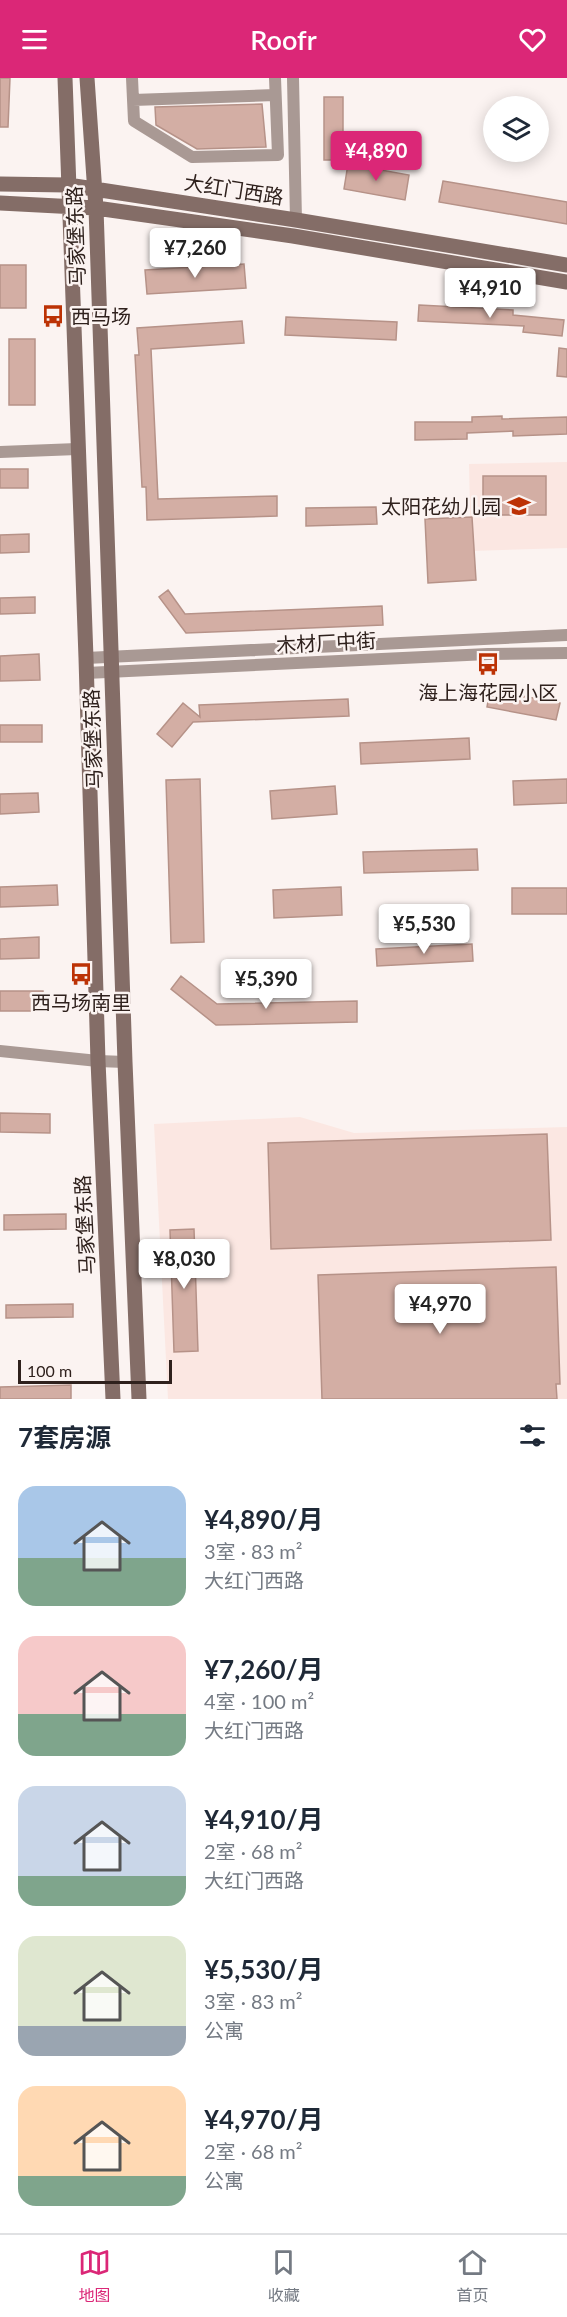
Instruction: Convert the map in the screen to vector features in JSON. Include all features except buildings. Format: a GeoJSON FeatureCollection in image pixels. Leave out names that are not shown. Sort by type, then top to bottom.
{"type":"FeatureCollection","features":[{"type":"Feature","properties":{"kind":"main road","name":"马家堡东路"},"geometry":{"type":"LineString","coordinates":[[65,78],[98,1061],[113,1399]]}},
{"type":"Feature","properties":{"kind":"main road","name":"马家堡东路"},"geometry":{"type":"LineString","coordinates":[[87,78],[96,208],[125,1062],[140,1399]]}},
{"type":"Feature","properties":{"kind":"main road","name":"大红门西路"},"geometry":{"type":"LineString","coordinates":[[0,184],[68,185],[567,265]]}},
{"type":"Feature","properties":{"kind":"main road","name":"大红门西路"},"geometry":{"type":"LineString","coordinates":[[0,203],[96,208],[293,236],[567,282]]}},
{"type":"Feature","properties":{"kind":"street"},"geometry":{"type":"LineString","coordinates":[[132,78],[134,121],[192,157],[278,155],[275,78]]}},
{"type":"Feature","properties":{"kind":"street"},"geometry":{"type":"LineString","coordinates":[[292,78],[296,220]]}},
{"type":"Feature","properties":{"kind":"street"},"geometry":{"type":"LineString","coordinates":[[133,100],[275,95]]}},
{"type":"Feature","properties":{"kind":"street"},"geometry":{"type":"LineString","coordinates":[[0,452],[77,449]]}},
{"type":"Feature","properties":{"kind":"street","name":"木材厂中街"},"geometry":{"type":"LineString","coordinates":[[86,666],[567,635]]}},
{"type":"Feature","properties":{"kind":"street","name":"木材厂中街"},"geometry":{"type":"LineString","coordinates":[[111,664],[567,653]]}},
{"type":"Feature","properties":{"kind":"street"},"geometry":{"type":"LineString","coordinates":[[0,1051],[125,1062]]}},
{"type":"Feature","properties":{"kind":"shaded area","name":"太阳花幼儿园"},"geometry":{"type":"Polygon","coordinates":[[[567,462],[567,548],[471,551],[469,464],[567,462]]]}},
{"type":"Feature","properties":{"kind":"shaded area"},"geometry":{"type":"Polygon","coordinates":[[[300,1117],[354,1133],[567,1127],[567,1399],[168,1399],[154,1124],[300,1117]]]}},
{"type":"Feature","properties":{"kind":"place","name":"西马场"},"geometry":{"type":"Point","coordinates":[53,316]}},
{"type":"Feature","properties":{"kind":"place","name":"太阳花幼儿园"},"geometry":{"type":"Point","coordinates":[519,506]}},
{"type":"Feature","properties":{"kind":"place","name":"海上海花园小区"},"geometry":{"type":"Point","coordinates":[488,664]}},
{"type":"Feature","properties":{"kind":"place","name":"西马场南里"},"geometry":{"type":"Point","coordinates":[81,974]}}]}
